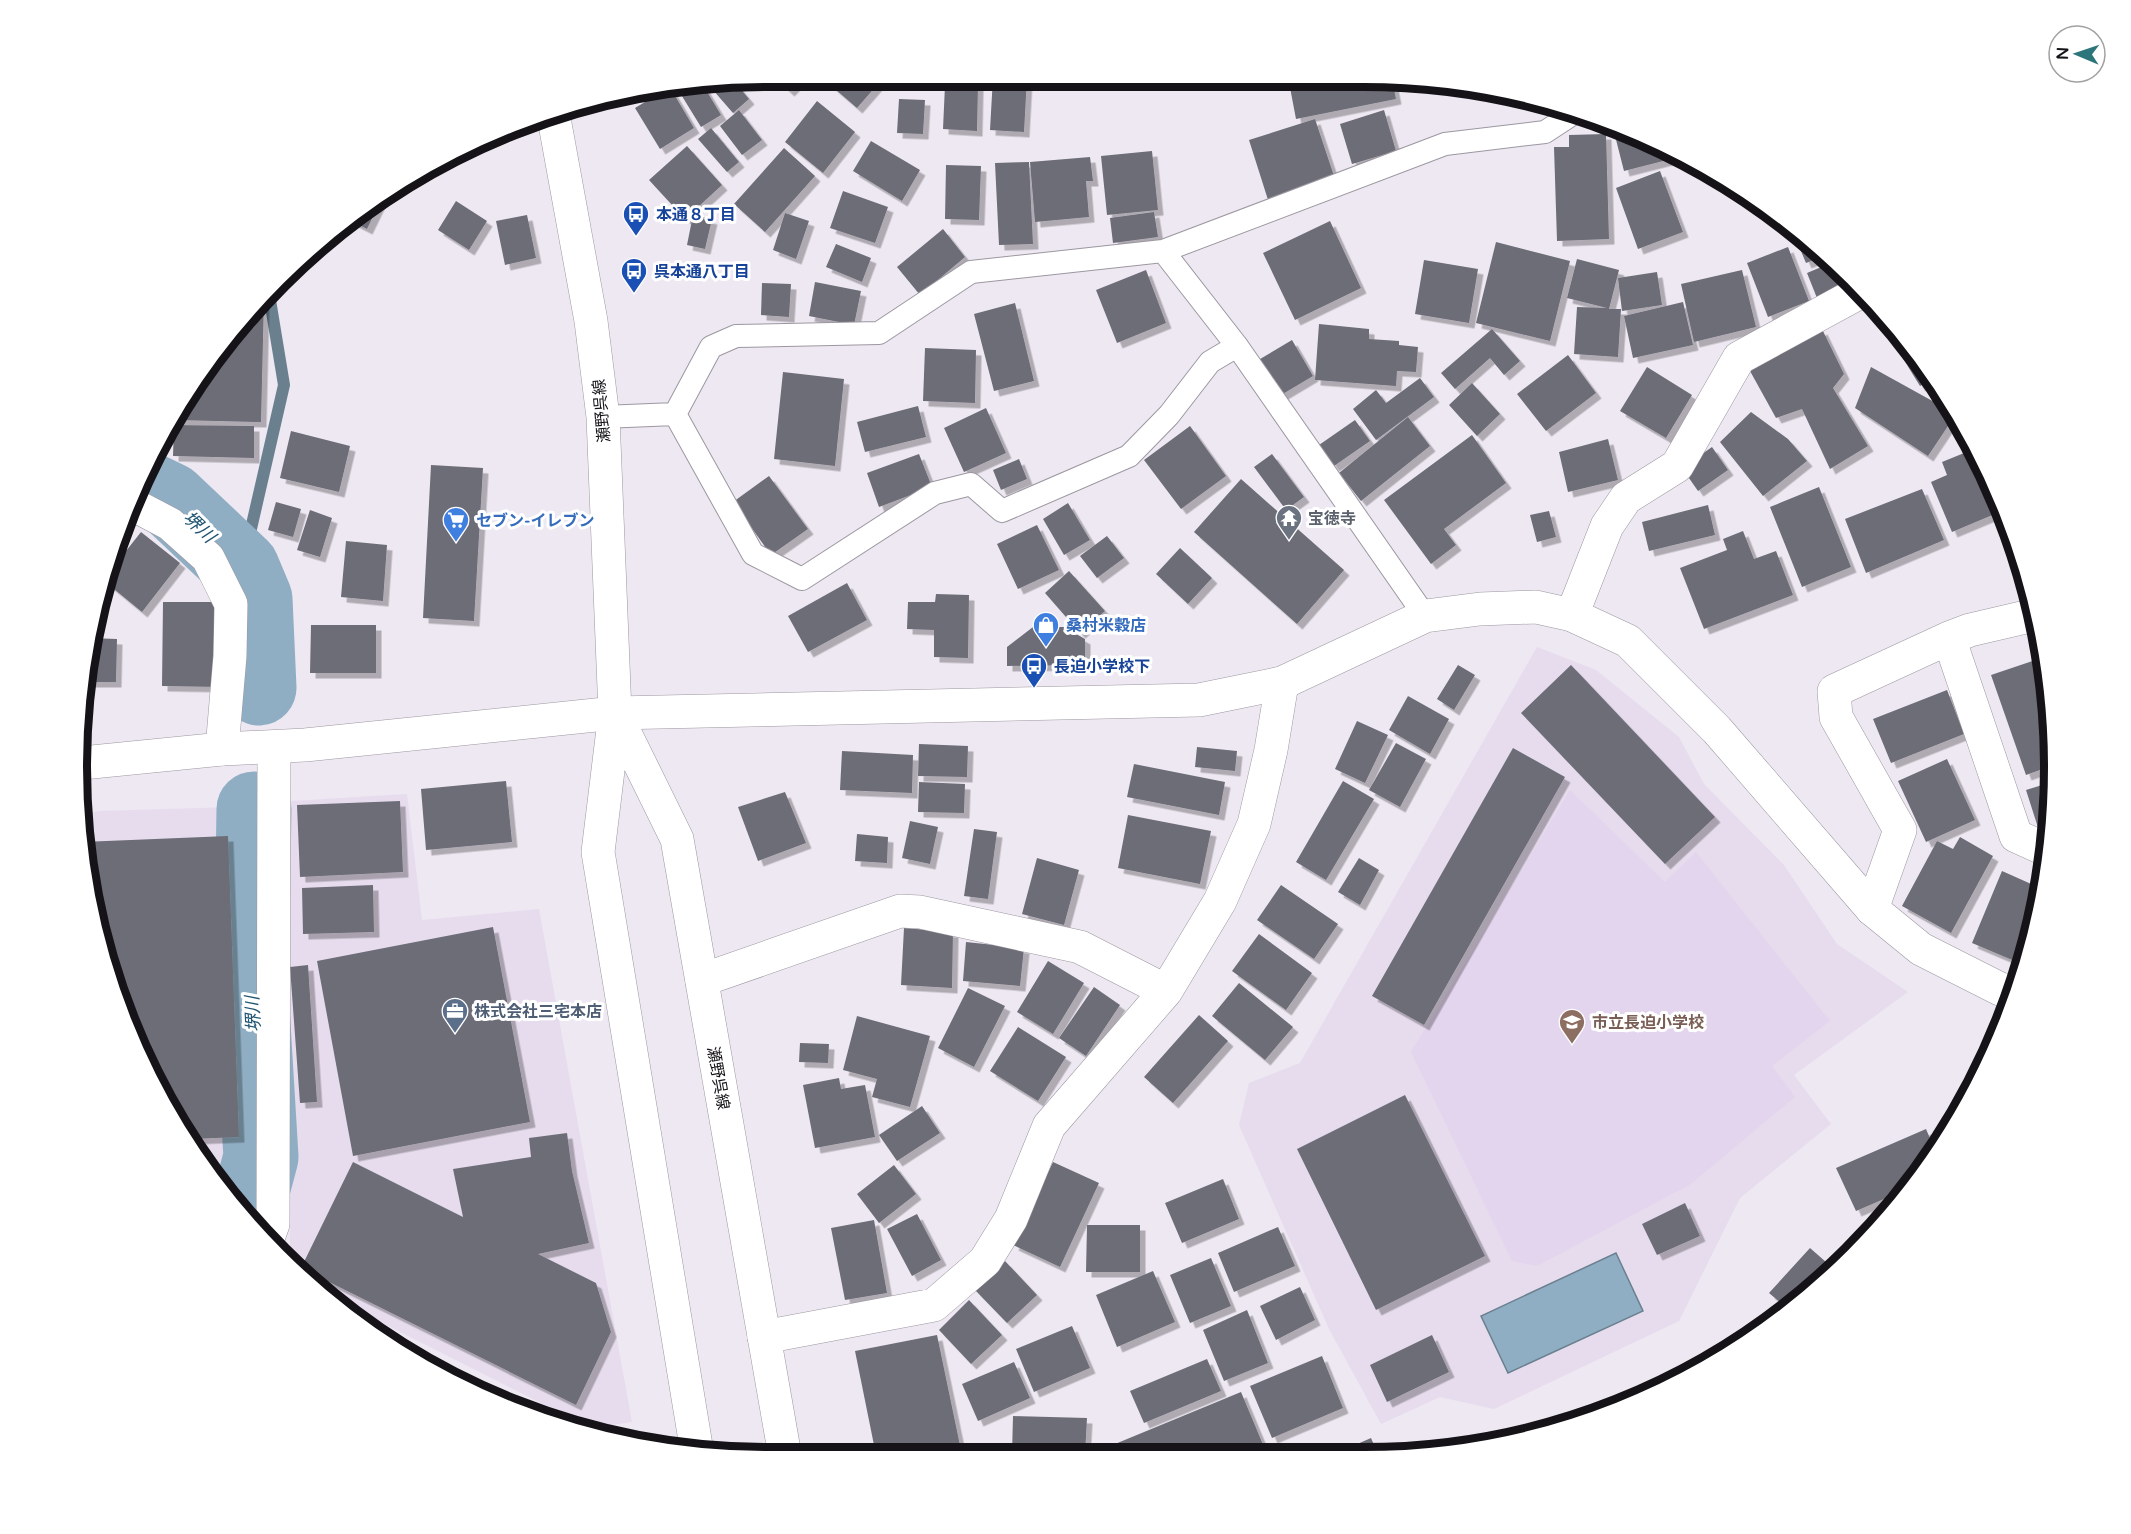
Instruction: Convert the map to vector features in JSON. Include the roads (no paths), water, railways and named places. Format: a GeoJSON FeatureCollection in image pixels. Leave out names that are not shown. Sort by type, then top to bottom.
{"type":"FeatureCollection","features":[{"type":"Feature","properties":{"kind":"street","name":"瀬野呉線"},"geometry":{"type":"LineString","coordinates":[[554,121],[591,321],[603,417],[615,712],[598,852],[696,1443]]}},
{"type":"Feature","properties":{"kind":"street"},"geometry":{"type":"LineString","coordinates":[[1572,615],[1607,526],[1626,498],[1677,466],[1738,358],[1854,296]]}},
{"type":"Feature","properties":{"kind":"street"},"geometry":{"type":"LineString","coordinates":[[139,508],[170,524],[208,558],[231,604],[230,656],[222,749]]}},
{"type":"Feature","properties":{"kind":"street"},"geometry":{"type":"LineString","coordinates":[[87,762],[222,749],[274,747],[615,712],[1199,700],[1282,683],[1425,616],[1480,609],[1536,607],[1572,615],[1628,642],[1717,730],[1872,909],[1920,949],[2000,989],[2006,990]]}},
{"type":"Feature","properties":{"kind":"street"},"geometry":{"type":"LineString","coordinates":[[1872,909],[1900,830],[1836,717],[1834,691],[1949,638],[1970,630],[2027,617]]}},
{"type":"Feature","properties":{"kind":"street"},"geometry":{"type":"LineString","coordinates":[[1949,638],[2016,837],[2039,847]]}},
{"type":"Feature","properties":{"kind":"street"},"geometry":{"type":"LineString","coordinates":[[764,1336],[934,1305],[985,1261],[1011,1219],[1049,1125],[1166,990],[1220,901],[1254,824],[1271,750],[1282,683]]}},
{"type":"Feature","properties":{"kind":"street","name":"瀬野呉線"},"geometry":{"type":"LineString","coordinates":[[615,712],[678,839],[783,1447]]}},
{"type":"Feature","properties":{"kind":"street"},"geometry":{"type":"LineString","coordinates":[[270,1231],[273,1224],[274,747]]}},
{"type":"Feature","properties":{"kind":"street"},"geometry":{"type":"LineString","coordinates":[[702,980],[900,911],[920,912],[1080,947],[1166,990]]}},
{"type":"Feature","properties":{"kind":"lane"},"geometry":{"type":"LineString","coordinates":[[675,414],[711,347],[736,336],[879,333],[971,272],[1163,251],[1445,144],[1545,132],[1566,118]]}},
{"type":"Feature","properties":{"kind":"lane"},"geometry":{"type":"LineString","coordinates":[[1163,251],[1237,346],[1425,616]]}},
{"type":"Feature","properties":{"kind":"lane"},"geometry":{"type":"LineString","coordinates":[[675,414],[753,554],[802,579],[935,492],[971,484],[1002,511],[1129,456],[1169,415],[1210,362],[1237,346]]}},
{"type":"Feature","properties":{"kind":"lane"},"geometry":{"type":"LineString","coordinates":[[603,417],[675,414]]}},
{"type":"Feature","properties":{"kind":"water"},"geometry":{"type":"Polygon","coordinates":[[[1616,1253],[1643,1311],[1508,1373],[1481,1316],[1616,1253]]]}},
{"type":"Feature","properties":{"kind":"waterway"},"geometry":{"type":"LineString","coordinates":[[242,568],[284,385],[271,303]]}},
{"type":"Feature","properties":{"kind":"waterway","name":"堺川"},"geometry":{"type":"LineString","coordinates":[[147,489],[170,500],[242,568],[255,599],[259,688]]}},
{"type":"Feature","properties":{"kind":"waterway","name":"堺川"},"geometry":{"type":"LineString","coordinates":[[248,1205],[261,1157],[251,991],[254,809]]}},
{"type":"Feature","properties":{"kind":"place","name":"本通８丁目"},"geometry":{"type":"Point","coordinates":[636,237]}},
{"type":"Feature","properties":{"kind":"place","name":"呉本通八丁目"},"geometry":{"type":"Point","coordinates":[634,294]}},
{"type":"Feature","properties":{"kind":"place","name":"宝徳寺"},"geometry":{"type":"Point","coordinates":[1289,541]}},
{"type":"Feature","properties":{"kind":"place","name":"セブン-イレブン"},"geometry":{"type":"Point","coordinates":[456,543]}},
{"type":"Feature","properties":{"kind":"place","name":"桑村米穀店"},"geometry":{"type":"Point","coordinates":[1046,648]}},
{"type":"Feature","properties":{"kind":"place","name":"長迫小学校下"},"geometry":{"type":"Point","coordinates":[1034,689]}},
{"type":"Feature","properties":{"kind":"place","name":"株式会社三宅本店"},"geometry":{"type":"Point","coordinates":[455,1034]}},
{"type":"Feature","properties":{"kind":"place","name":"市立長迫小学校"},"geometry":{"type":"Point","coordinates":[1572,1045]}}]}
